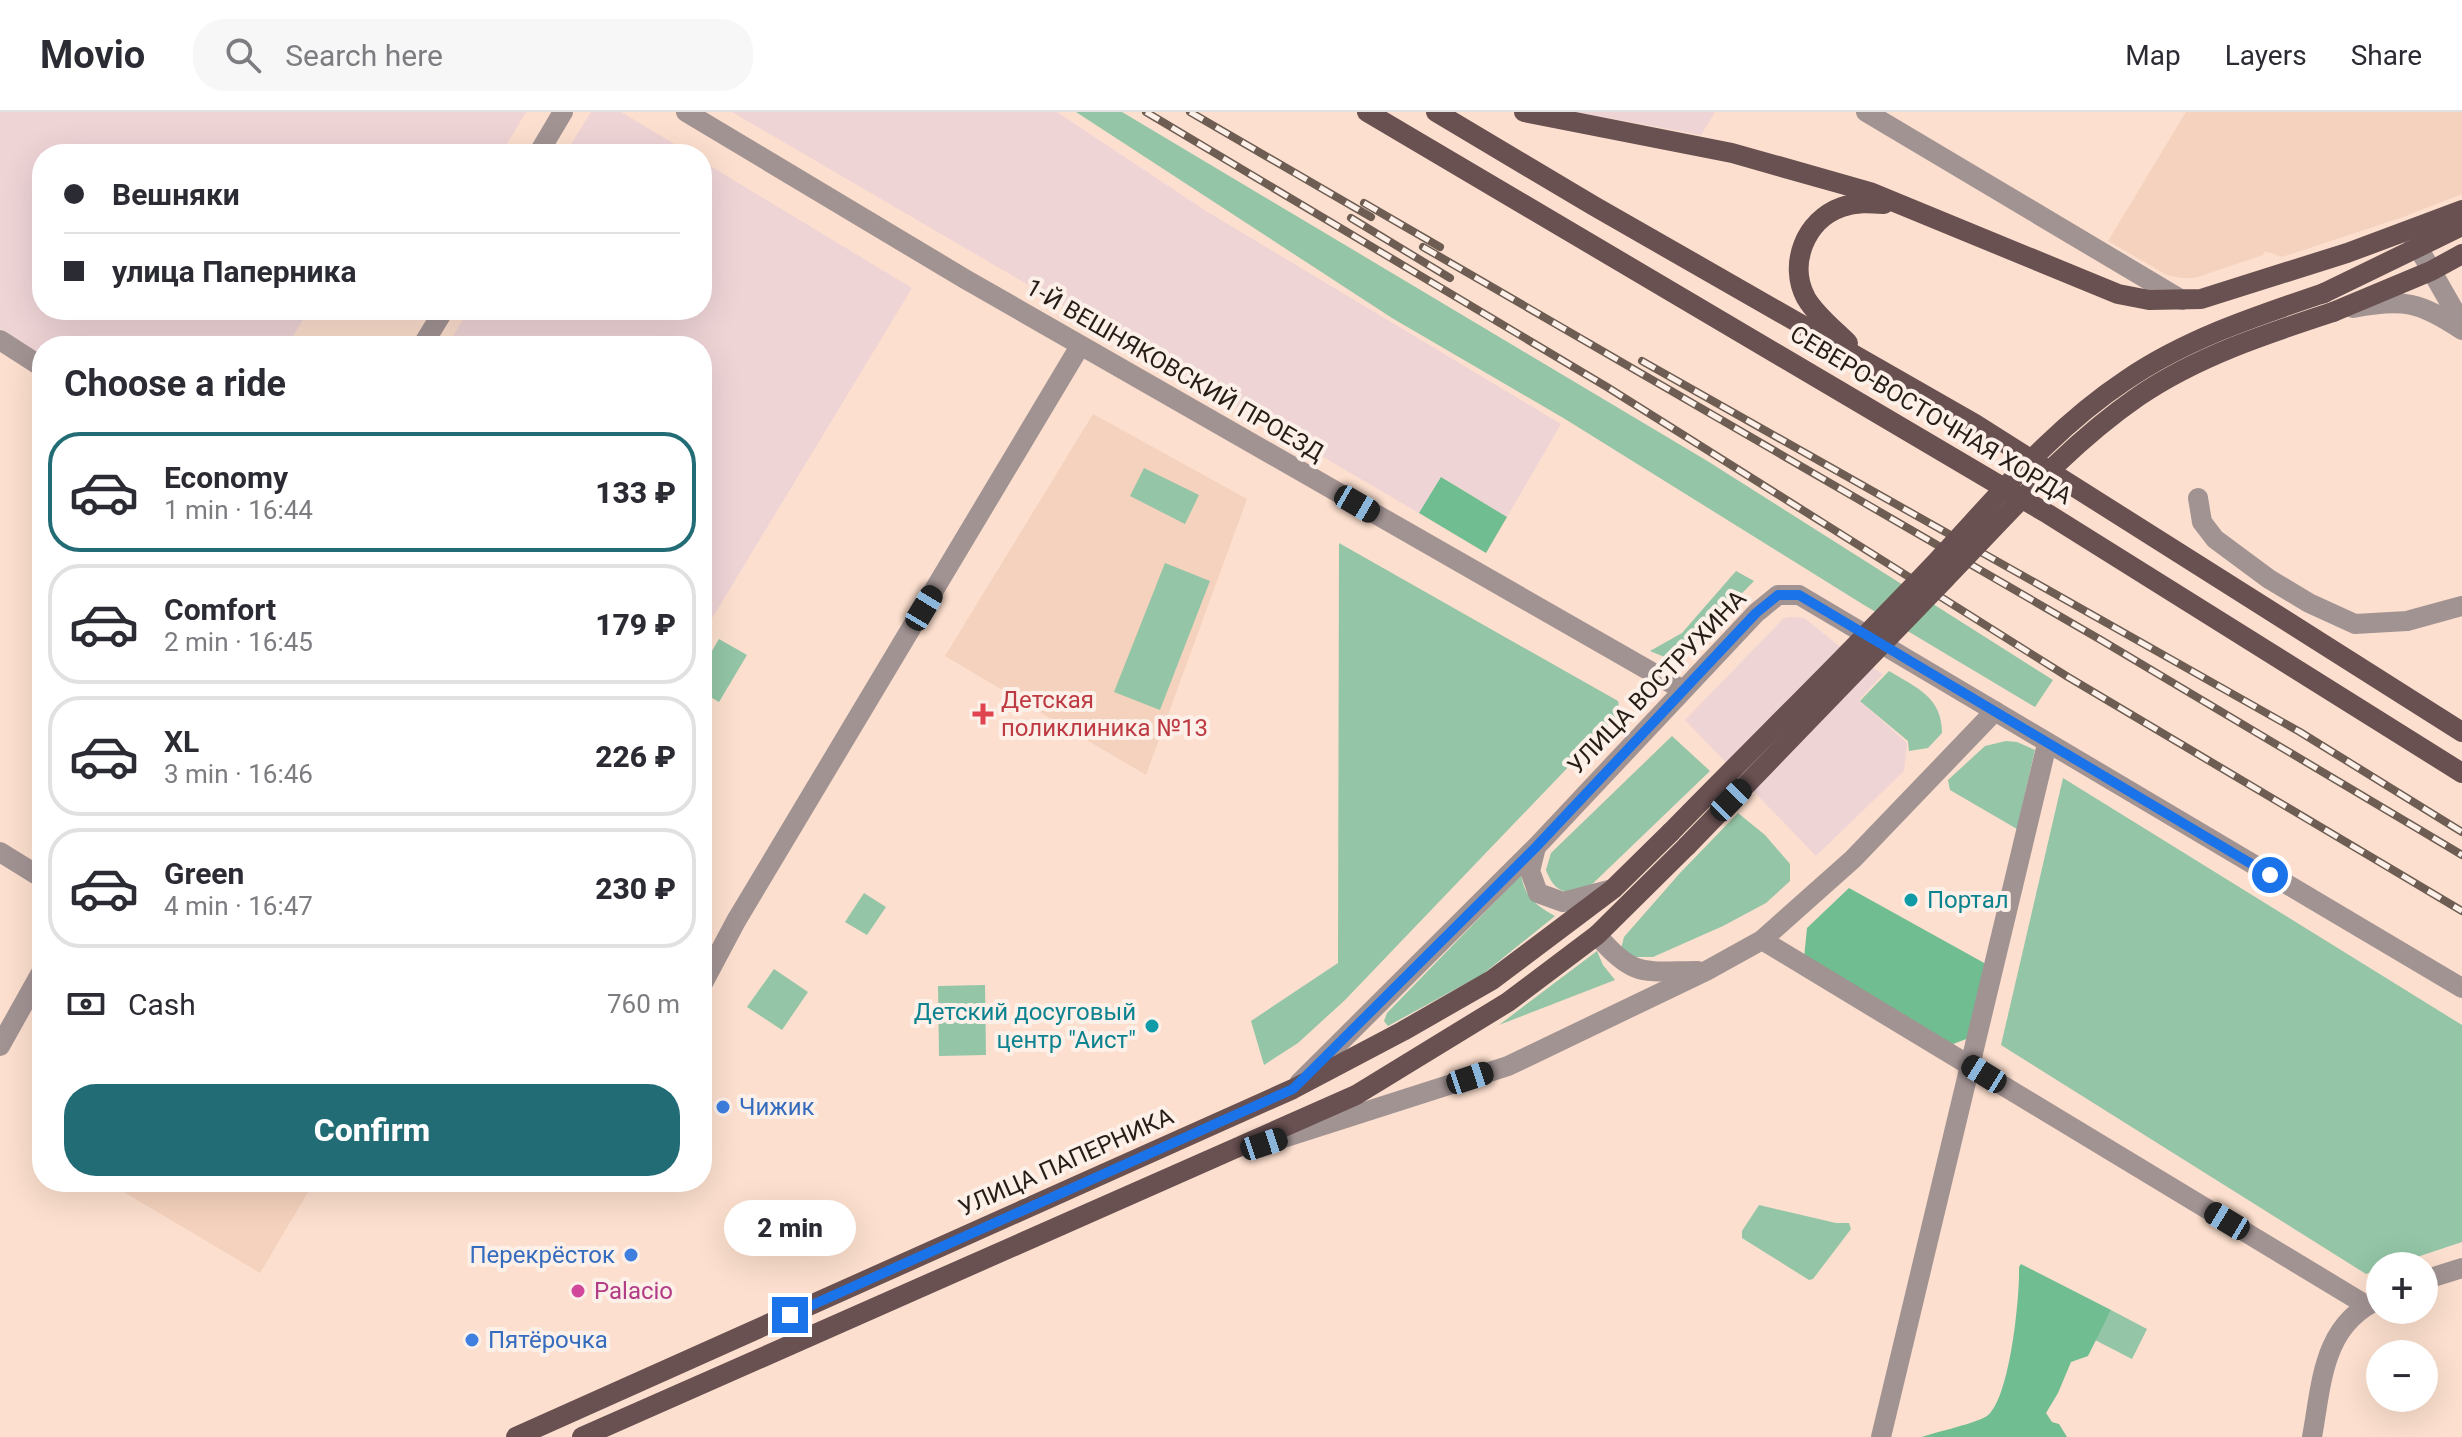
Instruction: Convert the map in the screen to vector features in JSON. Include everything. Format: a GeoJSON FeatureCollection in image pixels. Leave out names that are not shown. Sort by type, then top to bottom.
{"type":"FeatureCollection","features":[{"type":"Feature","properties":{"kind":"main road","name":"СЕВЕРО-ВОСТОЧНАЯ ХОРДА"},"geometry":{"type":"LineString","coordinates":[[1367,112],[2048,514],[2462,773]]}},
{"type":"Feature","properties":{"kind":"main road","name":"СЕВЕРО-ВОСТОЧНАЯ ХОРДА"},"geometry":{"type":"LineString","coordinates":[[1436,112],[2027,455],[2462,732]]}},
{"type":"Feature","properties":{"kind":"main road"},"geometry":{"type":"LineString","coordinates":[[1524,112],[1732,153],[1870,192],[2118,294],[2149,300],[2201,299],[2462,226]]}},
{"type":"Feature","properties":{"kind":"main road"},"geometry":{"type":"LineString","coordinates":[[1865,361],[1806,298],[1799,274],[1801,249],[1813,227],[1833,210],[1857,203],[1906,205]]}},
{"type":"Feature","properties":{"kind":"main road"},"geometry":{"type":"LineString","coordinates":[[2414,240],[2462,210]]}},
{"type":"Feature","properties":{"kind":"main road","name":"УЛИЦА ПАПЕРНИКА"},"geometry":{"type":"LineString","coordinates":[[516,1437],[1293,1089],[1492,980],[1613,889],[1937,560],[2033,457],[2077,416],[2127,379],[2180,348],[2247,319],[2324,293],[2414,240]]}},
{"type":"Feature","properties":{"kind":"main road"},"geometry":{"type":"LineString","coordinates":[[582,1437],[1356,1095],[1508,1002],[1597,935],[1687,846],[2023,497],[2093,431],[2140,396],[2189,367],[2257,337],[2333,312],[2431,271],[2462,254]]}},
{"type":"Feature","properties":{"kind":"street"},"geometry":{"type":"LineString","coordinates":[[544,144],[563,112]]}},
{"type":"Feature","properties":{"kind":"street","name":"1-Й ВЕШНЯКОВСКИЙ ПРОЕЗД"},"geometry":{"type":"LineString","coordinates":[[686,112],[1080,346],[1683,690]]}},
{"type":"Feature","properties":{"kind":"street"},"geometry":{"type":"LineString","coordinates":[[1866,112],[2182,300]]}},
{"type":"Feature","properties":{"kind":"street"},"geometry":{"type":"LineString","coordinates":[[2414,240],[2462,324]]}},
{"type":"Feature","properties":{"kind":"street"},"geometry":{"type":"LineString","coordinates":[[2333,312],[2406,302],[2437,314],[2462,330]]}},
{"type":"Feature","properties":{"kind":"street"},"geometry":{"type":"LineString","coordinates":[[0,340],[32,361]]}},
{"type":"Feature","properties":{"kind":"street"},"geometry":{"type":"LineString","coordinates":[[712,966],[736,921],[1080,346]]}},
{"type":"Feature","properties":{"kind":"street"},"geometry":{"type":"LineString","coordinates":[[2198,498],[2202,522],[2215,539],[2269,579],[2309,603],[2355,624],[2407,621],[2462,606]]}},
{"type":"Feature","properties":{"kind":"street","name":"УЛИЦА ВОСТРУХИНА"},"geometry":{"type":"LineString","coordinates":[[1293,1089],[1536,847],[1756,613],[1778,595],[1799,595],[2462,988]]}},
{"type":"Feature","properties":{"kind":"street"},"geometry":{"type":"LineString","coordinates":[[1205,1162],[1508,1066],[1706,971],[1762,940],[1853,859],[1995,711]]}},
{"type":"Feature","properties":{"kind":"street"},"geometry":{"type":"LineString","coordinates":[[1881,1437],[2047,744]]}},
{"type":"Feature","properties":{"kind":"street","name":"УЛИЦА ПАПЕРНИКА"},"geometry":{"type":"LineString","coordinates":[[1536,847],[1530,871],[1538,893],[1563,902],[1613,889]]}},
{"type":"Feature","properties":{"kind":"street"},"geometry":{"type":"LineString","coordinates":[[0,852],[32,872]]}},
{"type":"Feature","properties":{"kind":"street"},"geometry":{"type":"LineString","coordinates":[[1597,935],[1615,956],[1639,971],[1706,971]]}},
{"type":"Feature","properties":{"kind":"street"},"geometry":{"type":"LineString","coordinates":[[1762,940],[2366,1298]]}},
{"type":"Feature","properties":{"kind":"street"},"geometry":{"type":"LineString","coordinates":[[0,1046],[32,989]]}},
{"type":"Feature","properties":{"kind":"street"},"geometry":{"type":"LineString","coordinates":[[2438,1276],[2462,1268]]}},
{"type":"Feature","properties":{"kind":"street"},"geometry":{"type":"LineString","coordinates":[[2312,1437],[2326,1357],[2339,1330],[2366,1308]]}},
{"type":"Feature","properties":{"kind":"shaded area"},"geometry":{"type":"Polygon","coordinates":[[[0,112],[526,112],[507,144],[32,144],[32,320],[303,320],[293,336],[32,336],[32,349],[0,329],[0,112]]]}},
{"type":"Feature","properties":{"kind":"shaded area"},"geometry":{"type":"Polygon","coordinates":[[[591,112],[621,112],[674,144],[571,144],[591,112]]]}},
{"type":"Feature","properties":{"kind":"shaded area"},"geometry":{"type":"Polygon","coordinates":[[[732,112],[1057,112],[1206,211],[1561,424],[1507,517],[1442,477],[1419,513],[732,112]]]}},
{"type":"Feature","properties":{"kind":"shaded area"},"geometry":{"type":"Polygon","coordinates":[[[1575,112],[1715,112],[1701,135],[1575,112]]]}},
{"type":"Feature","properties":{"kind":"shaded area"},"geometry":{"type":"Polygon","coordinates":[[[2186,112],[2462,112],[2462,194],[2282,257],[2265,251],[2263,255],[2195,278],[2167,275],[2108,241],[2186,112]]]}},
{"type":"Feature","properties":{"kind":"shaded area"},"geometry":{"type":"Polygon","coordinates":[[[712,167],[912,288],[712,618],[712,336],[453,336],[463,320],[712,320],[712,167]]]}},
{"type":"Feature","properties":{"kind":"shaded area"},"geometry":{"type":"Polygon","coordinates":[[[1093,414],[1247,499],[1146,775],[945,656],[1093,414]]]}},
{"type":"Feature","properties":{"kind":"shaded area"},"geometry":{"type":"Polygon","coordinates":[[[1784,618],[1804,618],[1847,652],[1883,674],[1859,700],[1907,743],[1904,771],[1816,856],[1685,720],[1784,618]]]}},
{"type":"Feature","properties":{"kind":"shaded area"},"geometry":{"type":"Polygon","coordinates":[[[124,1192],[308,1192],[260,1273],[124,1192]]]}},
{"type":"Feature","properties":{"kind":"green space"},"geometry":{"type":"Polygon","coordinates":[[[1076,112],[1122,112],[1709,462],[2053,680],[2035,707],[1565,419],[1392,318],[1076,112]]]}},
{"type":"Feature","properties":{"kind":"green space"},"geometry":{"type":"Polygon","coordinates":[[[1144,468],[1199,495],[1185,524],[1130,496],[1144,468]]]}},
{"type":"Feature","properties":{"kind":"green space"},"geometry":{"type":"Polygon","coordinates":[[[1441,477],[1507,517],[1486,553],[1419,513],[1441,477]]]}},
{"type":"Feature","properties":{"kind":"green space"},"geometry":{"type":"Polygon","coordinates":[[[1339,543],[1618,701],[1620,713],[1345,1000],[1298,1043],[1264,1065],[1251,1021],[1338,963],[1339,543]]]}},
{"type":"Feature","properties":{"kind":"green space"},"geometry":{"type":"Polygon","coordinates":[[[1165,563],[1210,581],[1160,710],[1114,692],[1165,563]]]}},
{"type":"Feature","properties":{"kind":"green space"},"geometry":{"type":"Polygon","coordinates":[[[1736,571],[1754,581],[1682,654],[1672,660],[1650,651],[1682,633],[1736,571]]]}},
{"type":"Feature","properties":{"kind":"green space"},"geometry":{"type":"Polygon","coordinates":[[[719,639],[747,655],[719,702],[712,698],[712,651],[719,639]]]}},
{"type":"Feature","properties":{"kind":"green space"},"geometry":{"type":"Polygon","coordinates":[[[1889,671],[1926,695],[1938,711],[1942,733],[1928,748],[1909,751],[1908,741],[1860,701],[1889,671]]]}},
{"type":"Feature","properties":{"kind":"green space"},"geometry":{"type":"Polygon","coordinates":[[[1672,736],[1710,771],[1584,892],[1560,890],[1552,883],[1546,870],[1551,853],[1672,736]]]}},
{"type":"Feature","properties":{"kind":"green space"},"geometry":{"type":"Polygon","coordinates":[[[2006,741],[2035,750],[2017,829],[1950,790],[1948,780],[1985,746],[2006,741]]]}},
{"type":"Feature","properties":{"kind":"green space"},"geometry":{"type":"Polygon","coordinates":[[[2063,778],[2462,1025],[2462,1242],[2432,1252],[2366,1252],[2366,1274],[2001,1045],[2063,778]]]}},
{"type":"Feature","properties":{"kind":"green space"},"geometry":{"type":"Polygon","coordinates":[[[1738,813],[1765,835],[1790,864],[1790,881],[1766,903],[1653,957],[1634,957],[1621,949],[1624,937],[1738,813]]]}},
{"type":"Feature","properties":{"kind":"green space"},"geometry":{"type":"Polygon","coordinates":[[[1521,875],[1532,900],[1555,916],[1483,974],[1388,1026],[1384,1021],[1387,1013],[1521,875]]]}},
{"type":"Feature","properties":{"kind":"green space"},"geometry":{"type":"Polygon","coordinates":[[[1849,888],[1986,964],[1969,1038],[1945,1047],[1804,958],[1807,928],[1849,888]]]}},
{"type":"Feature","properties":{"kind":"green space"},"geometry":{"type":"Polygon","coordinates":[[[864,893],[886,907],[867,935],[845,922],[864,893]]]}},
{"type":"Feature","properties":{"kind":"green space"},"geometry":{"type":"Polygon","coordinates":[[[1597,951],[1615,980],[1499,1025],[1597,951]]]}},
{"type":"Feature","properties":{"kind":"green space"},"geometry":{"type":"Polygon","coordinates":[[[774,969],[808,992],[782,1030],[747,1007],[774,969]]]}},
{"type":"Feature","properties":{"kind":"green space"},"geometry":{"type":"Polygon","coordinates":[[[985,985],[986,1055],[939,1056],[938,986],[985,985]]]}},
{"type":"Feature","properties":{"kind":"green space"},"geometry":{"type":"Polygon","coordinates":[[[1759,1205],[1836,1223],[1849,1223],[1851,1229],[1813,1279],[1809,1280],[1742,1238],[1742,1231],[1759,1205]]]}},
{"type":"Feature","properties":{"kind":"green space"},"geometry":{"type":"Polygon","coordinates":[[[2021,1264],[2111,1310],[2088,1356],[2071,1362],[2046,1413],[2052,1422],[2059,1424],[2067,1437],[1922,1437],[1982,1419],[1995,1406],[2012,1346],[2021,1264]]]}},
{"type":"Feature","properties":{"kind":"green space"},"geometry":{"type":"Polygon","coordinates":[[[2111,1310],[2147,1329],[2132,1359],[2095,1340],[2111,1310]]]}},
{"type":"Feature","properties":{"kind":"railway"},"geometry":{"type":"LineString","coordinates":[[1146,112],[1607,387],[2068,677],[2462,911]]}},
{"type":"Feature","properties":{"kind":"railway"},"geometry":{"type":"LineString","coordinates":[[1190,112],[1371,217]]}},
{"type":"Feature","properties":{"kind":"railway"},"geometry":{"type":"LineString","coordinates":[[1364,203],[1440,247]]}},
{"type":"Feature","properties":{"kind":"railway"},"geometry":{"type":"LineString","coordinates":[[1351,218],[1450,278]]}},
{"type":"Feature","properties":{"kind":"railway"},"geometry":{"type":"LineString","coordinates":[[1423,247],[2101,640],[2462,855]]}},
{"type":"Feature","properties":{"kind":"railway"},"geometry":{"type":"LineString","coordinates":[[1642,361],[2300,732],[2462,832]]}},
{"type":"Feature","properties":{"kind":"place","name":"Детская поликлиника №13"},"geometry":{"type":"Point","coordinates":[983,714]}},
{"type":"Feature","properties":{"kind":"place","name":"Портал"},"geometry":{"type":"Point","coordinates":[1911,900]}},
{"type":"Feature","properties":{"kind":"place","name":"Детский досуговый центр \"Аист\""},"geometry":{"type":"Point","coordinates":[1152,1026]}},
{"type":"Feature","properties":{"kind":"place","name":"Чижик"},"geometry":{"type":"Point","coordinates":[723,1107]}},
{"type":"Feature","properties":{"kind":"place","name":"Перекрёсток"},"geometry":{"type":"Point","coordinates":[631,1255]}},
{"type":"Feature","properties":{"kind":"place","name":"Palacio"},"geometry":{"type":"Point","coordinates":[578,1291]}},
{"type":"Feature","properties":{"kind":"place","name":"Пятёрочка"},"geometry":{"type":"Point","coordinates":[472,1340]}},
{"type":"Feature","properties":{"kind":"route"},"geometry":{"type":"LineString","coordinates":[[790,1315],[1293,1089],[1536,847],[1756,613],[1778,595],[1799,595],[2270,875]]}}]}
